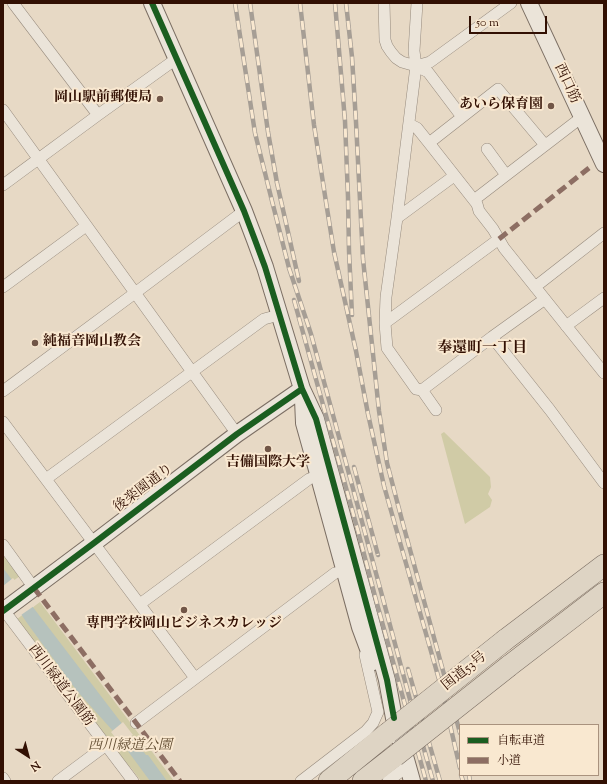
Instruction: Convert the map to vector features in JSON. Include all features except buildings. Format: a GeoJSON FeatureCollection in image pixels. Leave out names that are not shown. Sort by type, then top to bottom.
{"type":"FeatureCollection","features":[{"type":"Feature","properties":{"kind":"highway","name":"国道53号"},"geometry":{"type":"LineString","coordinates":[[329,781],[391,726],[604,565]]}},
{"type":"Feature","properties":{"kind":"highway","name":"国道53号"},"geometry":{"type":"LineString","coordinates":[[364,781],[405,767],[508,666],[604,593]]}},
{"type":"Feature","properties":{"kind":"street"},"geometry":{"type":"LineString","coordinates":[[13,3],[98,115]]}},
{"type":"Feature","properties":{"kind":"street"},"geometry":{"type":"LineString","coordinates":[[152,3],[256,240],[302,389],[316,419],[351,569],[360,627],[381,682],[391,726],[405,767],[388,781]]}},
{"type":"Feature","properties":{"kind":"street"},"geometry":{"type":"LineString","coordinates":[[384,3],[385,40],[396,58],[402,62],[416,66],[428,72],[462,117]]}},
{"type":"Feature","properties":{"kind":"street"},"geometry":{"type":"LineString","coordinates":[[417,3],[414,51],[416,66],[398,218],[386,297],[385,323],[387,348],[416,389],[422,390],[436,410]]}},
{"type":"Feature","properties":{"kind":"street"},"geometry":{"type":"LineString","coordinates":[[416,66],[430,62],[511,3]]}},
{"type":"Feature","properties":{"kind":"street","name":"西口筋"},"geometry":{"type":"LineString","coordinates":[[529,3],[604,164]]}},
{"type":"Feature","properties":{"kind":"street"},"geometry":{"type":"LineString","coordinates":[[3,185],[176,59]]}},
{"type":"Feature","properties":{"kind":"street"},"geometry":{"type":"LineString","coordinates":[[429,143],[498,89],[545,145]]}},
{"type":"Feature","properties":{"kind":"street"},"geometry":{"type":"LineString","coordinates":[[5,117],[39,159],[237,434]]}},
{"type":"Feature","properties":{"kind":"street"},"geometry":{"type":"LineString","coordinates":[[474,200],[582,117]]}},
{"type":"Feature","properties":{"kind":"street"},"geometry":{"type":"LineString","coordinates":[[409,124],[417,128],[429,143],[477,204],[479,211],[504,248],[566,326],[603,369]]}},
{"type":"Feature","properties":{"kind":"street"},"geometry":{"type":"LineString","coordinates":[[487,149],[506,175]]}},
{"type":"Feature","properties":{"kind":"street"},"geometry":{"type":"LineString","coordinates":[[398,218],[454,176]]}},
{"type":"Feature","properties":{"kind":"street"},"geometry":{"type":"LineString","coordinates":[[3,391],[244,211]]}},
{"type":"Feature","properties":{"kind":"street"},"geometry":{"type":"LineString","coordinates":[[3,287],[86,226]]}},
{"type":"Feature","properties":{"kind":"street"},"geometry":{"type":"LineString","coordinates":[[535,287],[604,233]]}},
{"type":"Feature","properties":{"kind":"street"},"geometry":{"type":"LineString","coordinates":[[385,323],[499,240]]}},
{"type":"Feature","properties":{"kind":"street"},"geometry":{"type":"LineString","coordinates":[[566,326],[604,298]]}},
{"type":"Feature","properties":{"kind":"street"},"geometry":{"type":"LineString","coordinates":[[422,390],[545,299]]}},
{"type":"Feature","properties":{"kind":"street"},"geometry":{"type":"LineString","coordinates":[[46,479],[191,371],[264,319],[279,315]]}},
{"type":"Feature","properties":{"kind":"street"},"geometry":{"type":"LineString","coordinates":[[492,337],[550,410],[604,484]]}},
{"type":"Feature","properties":{"kind":"street"},"geometry":{"type":"LineString","coordinates":[[302,389],[304,423],[319,475],[387,680],[391,726]]}},
{"type":"Feature","properties":{"kind":"street","name":"後楽園通り"},"geometry":{"type":"LineString","coordinates":[[6,608],[237,434],[302,389]]}},
{"type":"Feature","properties":{"kind":"street"},"geometry":{"type":"LineString","coordinates":[[3,422],[195,678]]}},
{"type":"Feature","properties":{"kind":"street"},"geometry":{"type":"LineString","coordinates":[[140,604],[309,479],[319,475]]}},
{"type":"Feature","properties":{"kind":"street"},"geometry":{"type":"LineString","coordinates":[[3,545],[30,591]]}},
{"type":"Feature","properties":{"kind":"street"},"geometry":{"type":"LineString","coordinates":[[136,723],[335,573],[351,569]]}},
{"type":"Feature","properties":{"kind":"street","name":"西川緑道公園筋"},"geometry":{"type":"LineString","coordinates":[[6,608],[105,746],[133,781]]}},
{"type":"Feature","properties":{"kind":"street"},"geometry":{"type":"LineString","coordinates":[[301,781],[366,731],[373,723],[378,712],[365,655],[365,643]]}},
{"type":"Feature","properties":{"kind":"street"},"geometry":{"type":"LineString","coordinates":[[58,781],[105,746]]}},
{"type":"Feature","properties":{"kind":"green space"},"geometry":{"type":"Polygon","coordinates":[[[444,432],[490,477],[491,487],[488,494],[492,500],[490,507],[465,524],[441,434],[444,432]]]}},
{"type":"Feature","properties":{"kind":"green space"},"geometry":{"type":"Polygon","coordinates":[[[3,554],[20,576],[3,588],[3,554]]]}},
{"type":"Feature","properties":{"kind":"green space","name":"西川緑道公園"},"geometry":{"type":"Polygon","coordinates":[[[40,602],[174,781],[141,781],[131,768],[124,763],[17,619],[40,602]]]}},
{"type":"Feature","properties":{"kind":"shaded area"},"geometry":{"type":"Polygon","coordinates":[[[3,568],[167,781],[150,781],[113,731],[77,691],[27,623],[3,587],[3,568]]]}},
{"type":"Feature","properties":{"kind":"pier"},"geometry":{"type":"Polygon","coordinates":[[[13,578],[34,606],[21,615],[3,590],[3,586],[13,578]]]}},
{"type":"Feature","properties":{"kind":"pier"},"geometry":{"type":"Polygon","coordinates":[[[123,722],[133,735],[120,744],[111,732],[123,722]]]}},
{"type":"Feature","properties":{"kind":"railway"},"geometry":{"type":"LineString","coordinates":[[235,3],[255,133],[289,268],[311,334],[433,781]]}},
{"type":"Feature","properties":{"kind":"railway"},"geometry":{"type":"LineString","coordinates":[[250,3],[268,132],[277,183],[299,281]]}},
{"type":"Feature","properties":{"kind":"railway"},"geometry":{"type":"LineString","coordinates":[[300,3],[314,125],[334,252],[384,486],[442,690],[459,764]]}},
{"type":"Feature","properties":{"kind":"railway"},"geometry":{"type":"LineString","coordinates":[[335,3],[345,121],[352,315]]}},
{"type":"Feature","properties":{"kind":"railway"},"geometry":{"type":"LineString","coordinates":[[346,3],[352,57],[363,259],[379,411],[387,463],[459,729]]}},
{"type":"Feature","properties":{"kind":"railway"},"geometry":{"type":"LineString","coordinates":[[294,300],[426,781]]}},
{"type":"Feature","properties":{"kind":"railway"},"geometry":{"type":"LineString","coordinates":[[354,467],[378,555]]}},
{"type":"Feature","properties":{"kind":"railway"},"geometry":{"type":"LineString","coordinates":[[408,669],[440,781]]}},
{"type":"Feature","properties":{"kind":"railway"},"geometry":{"type":"LineString","coordinates":[[461,776],[463,781]]}},
{"type":"Feature","properties":{"kind":"railway"},"geometry":{"type":"LineString","coordinates":[[469,776],[470,781]]}},
{"type":"Feature","properties":{"kind":"marked path"},"geometry":{"type":"LineString","coordinates":[[499,239],[589,168]]}},
{"type":"Feature","properties":{"kind":"marked path"},"geometry":{"type":"LineString","coordinates":[[34,588],[180,781]]}},
{"type":"Feature","properties":{"kind":"cycle path"},"geometry":{"type":"LineString","coordinates":[[152,3],[244,211],[265,267],[302,389],[316,419],[387,680],[394,718]]}},
{"type":"Feature","properties":{"kind":"cycle path"},"geometry":{"type":"LineString","coordinates":[[3,611],[237,434],[302,389]]}},
{"type":"Feature","properties":{"kind":"place","name":"岡山駅前郵便局"},"geometry":{"type":"Point","coordinates":[160,99]}},
{"type":"Feature","properties":{"kind":"place","name":"あいら保育園"},"geometry":{"type":"Point","coordinates":[551,106]}},
{"type":"Feature","properties":{"kind":"place","name":"純福音岡山教会"},"geometry":{"type":"Point","coordinates":[35,343]}},
{"type":"Feature","properties":{"kind":"place","name":"吉備国際大学"},"geometry":{"type":"Point","coordinates":[268,449]}},
{"type":"Feature","properties":{"kind":"place","name":"専門学校岡山ビジネスカレッジ"},"geometry":{"type":"Point","coordinates":[184,610]}},
{"type":"Feature","properties":{"kind":"district","name":"奉還町一丁目"},"geometry":{"type":"Point","coordinates":[482,349]}}]}
